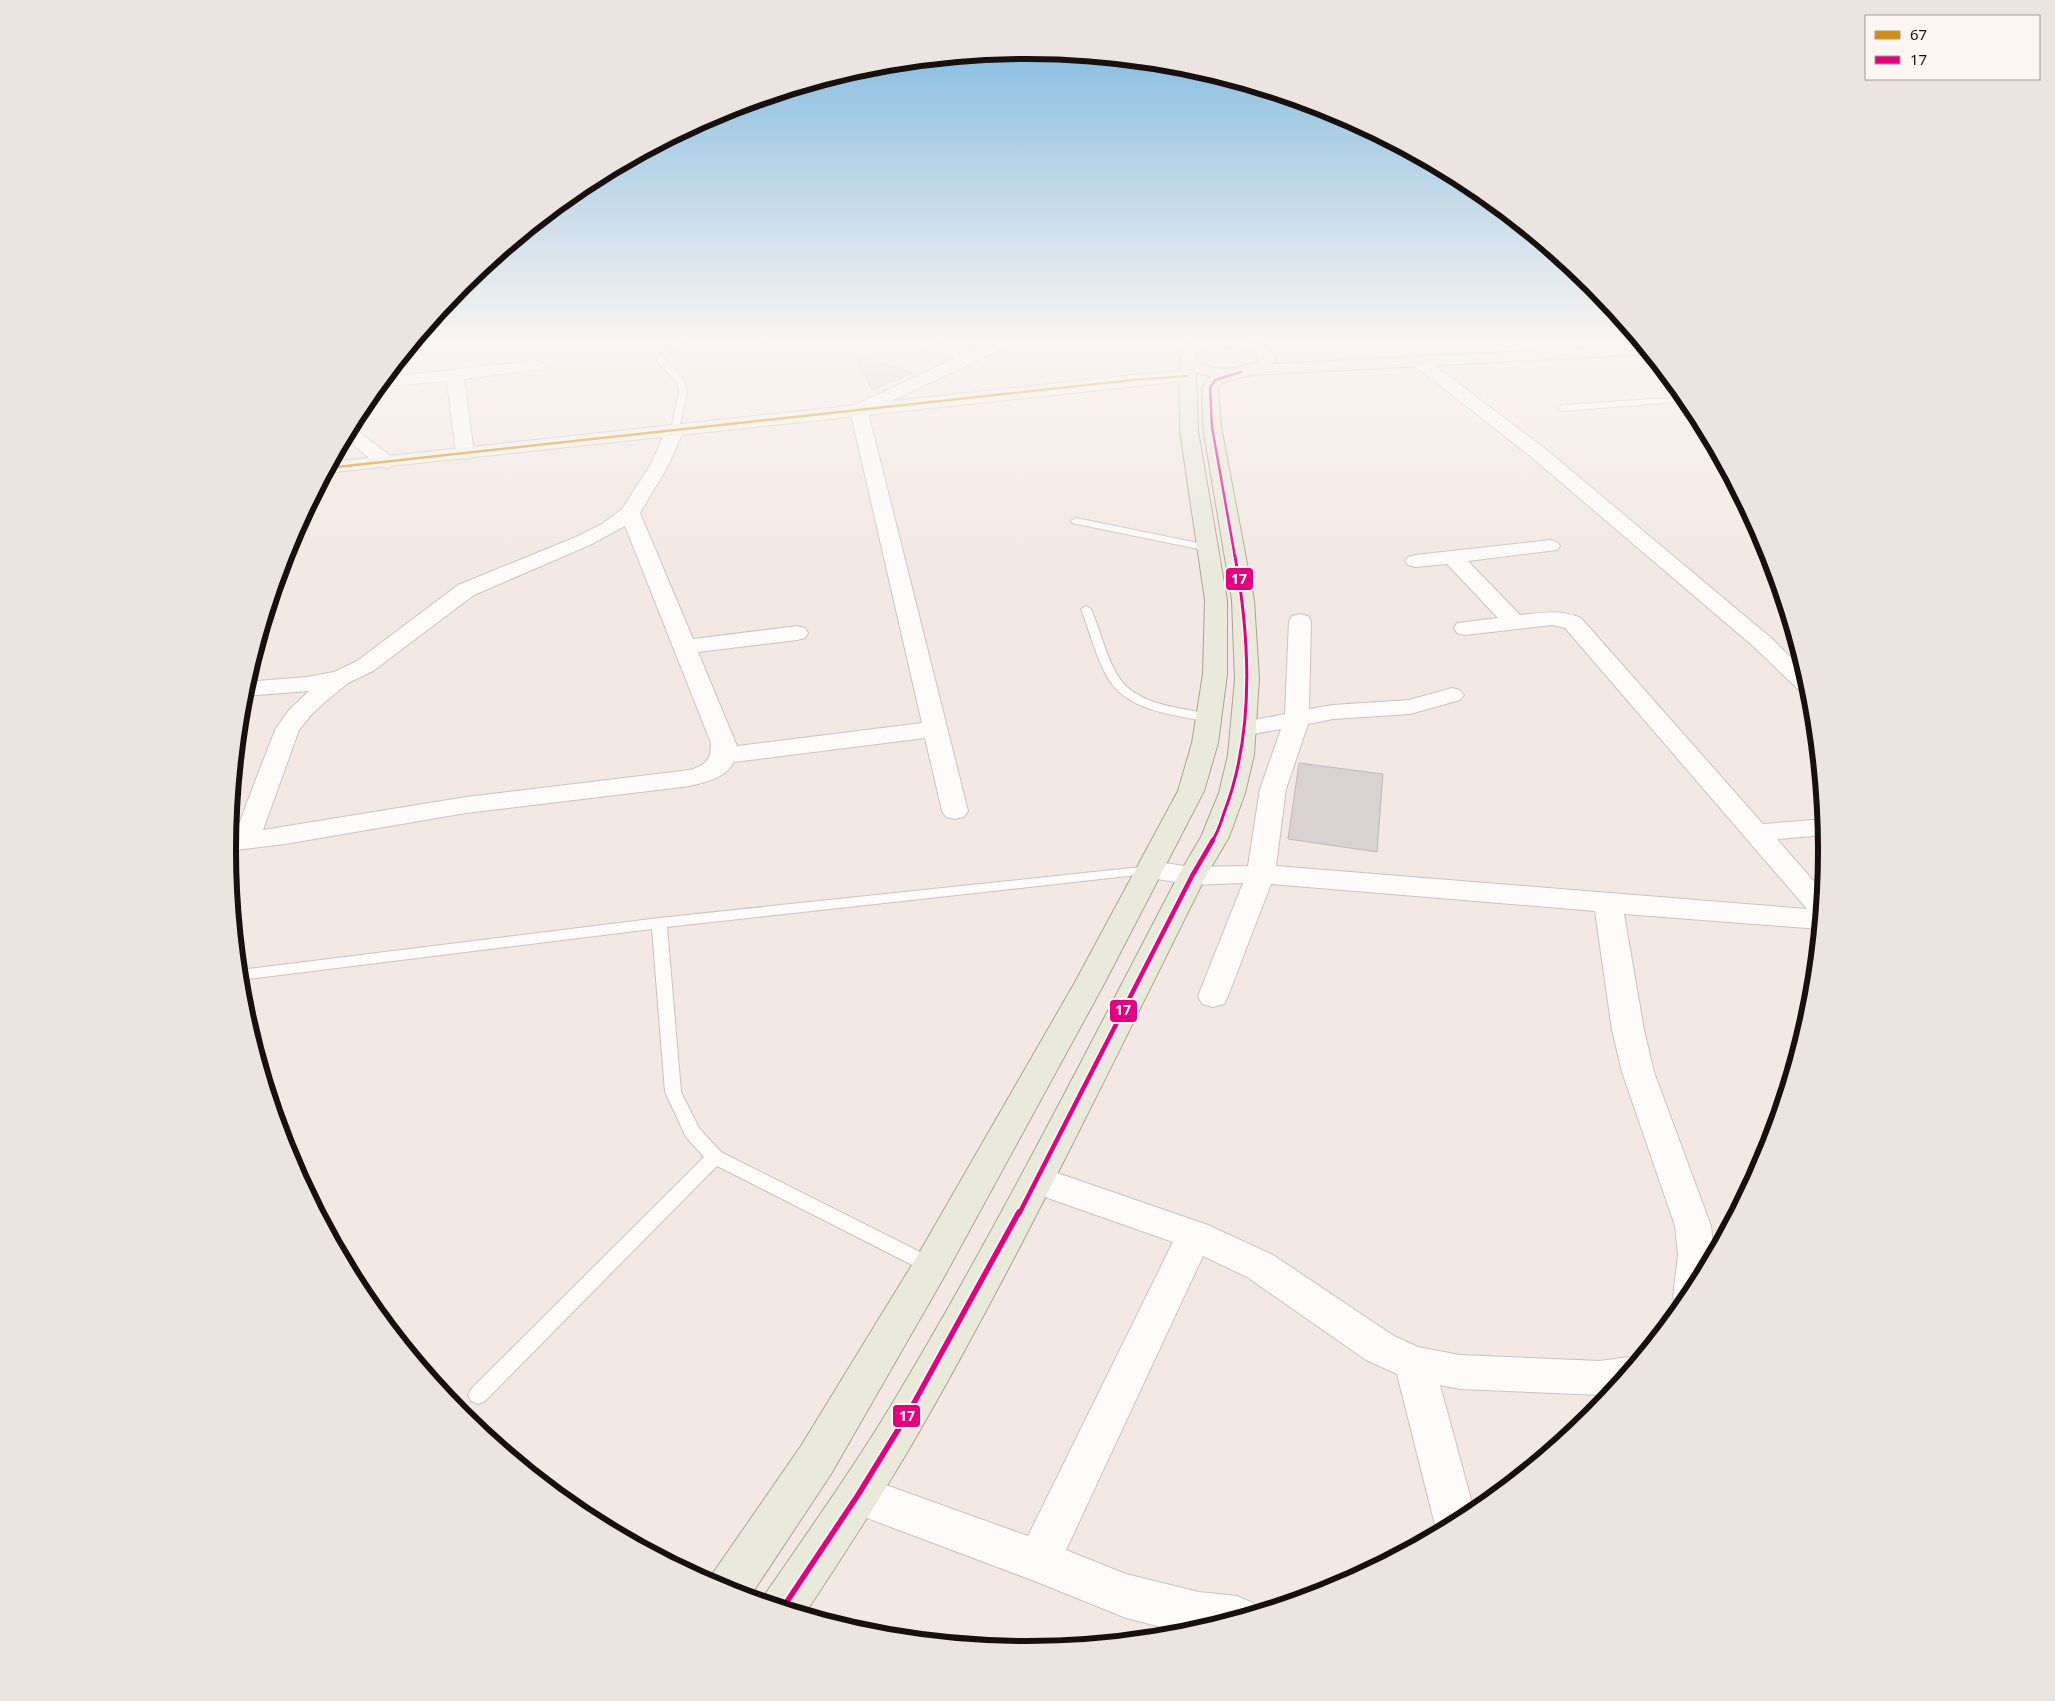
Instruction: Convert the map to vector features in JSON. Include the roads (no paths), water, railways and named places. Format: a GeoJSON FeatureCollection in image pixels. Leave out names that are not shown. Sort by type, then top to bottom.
{"type":"FeatureCollection","features":[{"type":"Feature","properties":{"kind":"main road"},"geometry":{"type":"LineString","coordinates":[[732,1585],[816,1460],[931,1266],[1089,984],[1191,791],[1205,743],[1215,674],[1216,600],[1189,419]]}},
{"type":"Feature","properties":{"kind":"main road"},"geometry":{"type":"LineString","coordinates":[[786,1604],[858,1495],[909,1412],[1037,1180],[1192,876],[1215,836],[1232,793],[1241,755],[1247,679],[1243,600],[1212,419]]}},
{"type":"Feature","properties":{"kind":"street"},"geometry":{"type":"LineString","coordinates":[[461,419],[465,453]]}},
{"type":"Feature","properties":{"kind":"street"},"geometry":{"type":"LineString","coordinates":[[335,467],[772,419]]}},
{"type":"Feature","properties":{"kind":"street"},"geometry":{"type":"LineString","coordinates":[[861,419],[956,811]]}},
{"type":"Feature","properties":{"kind":"street"},"geometry":{"type":"LineString","coordinates":[[1495,419],[1544,457],[1762,642],[1800,678]]}},
{"type":"Feature","properties":{"kind":"street"},"geometry":{"type":"LineString","coordinates":[[237,842],[286,730],[294,717],[306,705],[340,678],[365,666],[466,590],[583,541],[609,528],[630,513],[660,464],[674,430]]}},
{"type":"Feature","properties":{"kind":"street"},"geometry":{"type":"LineString","coordinates":[[353,436],[386,462]]}},
{"type":"Feature","properties":{"kind":"street"},"geometry":{"type":"LineString","coordinates":[[237,842],[466,805],[690,778],[716,769],[725,755],[724,743],[630,513]]}},
{"type":"Feature","properties":{"kind":"street"},"geometry":{"type":"LineString","coordinates":[[1415,561],[1550,546]]}},
{"type":"Feature","properties":{"kind":"street"},"geometry":{"type":"LineString","coordinates":[[1452,556],[1515,622]]}},
{"type":"Feature","properties":{"kind":"street"},"geometry":{"type":"LineString","coordinates":[[1465,628],[1552,618],[1564,619],[1573,623],[1818,904]]}},
{"type":"Feature","properties":{"kind":"street"},"geometry":{"type":"LineString","coordinates":[[1213,996],[1261,874],[1273,789],[1297,719],[1300,621]]}},
{"type":"Feature","properties":{"kind":"street"},"geometry":{"type":"LineString","coordinates":[[685,647],[797,633]]}},
{"type":"Feature","properties":{"kind":"street"},"geometry":{"type":"LineString","coordinates":[[253,687],[307,684],[340,678]]}},
{"type":"Feature","properties":{"kind":"street"},"geometry":{"type":"LineString","coordinates":[[1242,729],[1334,712],[1410,707],[1452,695]]}},
{"type":"Feature","properties":{"kind":"street"},"geometry":{"type":"LineString","coordinates":[[725,755],[935,729]]}},
{"type":"Feature","properties":{"kind":"street"},"geometry":{"type":"LineString","coordinates":[[1757,833],[1819,828]]}},
{"type":"Feature","properties":{"kind":"street"},"geometry":{"type":"LineString","coordinates":[[1150,870],[1192,876],[1261,874],[1816,920]]}},
{"type":"Feature","properties":{"kind":"street"},"geometry":{"type":"LineString","coordinates":[[1608,903],[1628,1030],[1638,1072],[1694,1226],[1696,1255],[1694,1277]]}},
{"type":"Feature","properties":{"kind":"street"},"geometry":{"type":"LineString","coordinates":[[1037,1180],[1195,1235],[1260,1266],[1380,1348],[1414,1364],[1460,1372],[1600,1378],[1621,1375]]}},
{"type":"Feature","properties":{"kind":"street"},"geometry":{"type":"LineString","coordinates":[[1039,1561],[1195,1235]]}},
{"type":"Feature","properties":{"kind":"street"},"geometry":{"type":"LineString","coordinates":[[1414,1364],[1454,1517]]}},
{"type":"Feature","properties":{"kind":"street"},"geometry":{"type":"LineString","coordinates":[[858,1495],[1039,1561],[1126,1596],[1221,1618]]}},
{"type":"Feature","properties":{"kind":"lane"},"geometry":{"type":"LineString","coordinates":[[674,430],[676,419]]}},
{"type":"Feature","properties":{"kind":"lane"},"geometry":{"type":"LineString","coordinates":[[1076,521],[1208,548]]}},
{"type":"Feature","properties":{"kind":"lane"},"geometry":{"type":"LineString","coordinates":[[1086,609],[1116,682],[1131,695],[1148,704],[1209,718]]}},
{"type":"Feature","properties":{"kind":"lane"},"geometry":{"type":"LineString","coordinates":[[246,974],[659,923],[1150,870]]}},
{"type":"Feature","properties":{"kind":"lane"},"geometry":{"type":"LineString","coordinates":[[659,923],[673,1092],[692,1132],[714,1157],[931,1266]]}},
{"type":"Feature","properties":{"kind":"lane"},"geometry":{"type":"LineString","coordinates":[[478,1394],[714,1157]]}}]}
